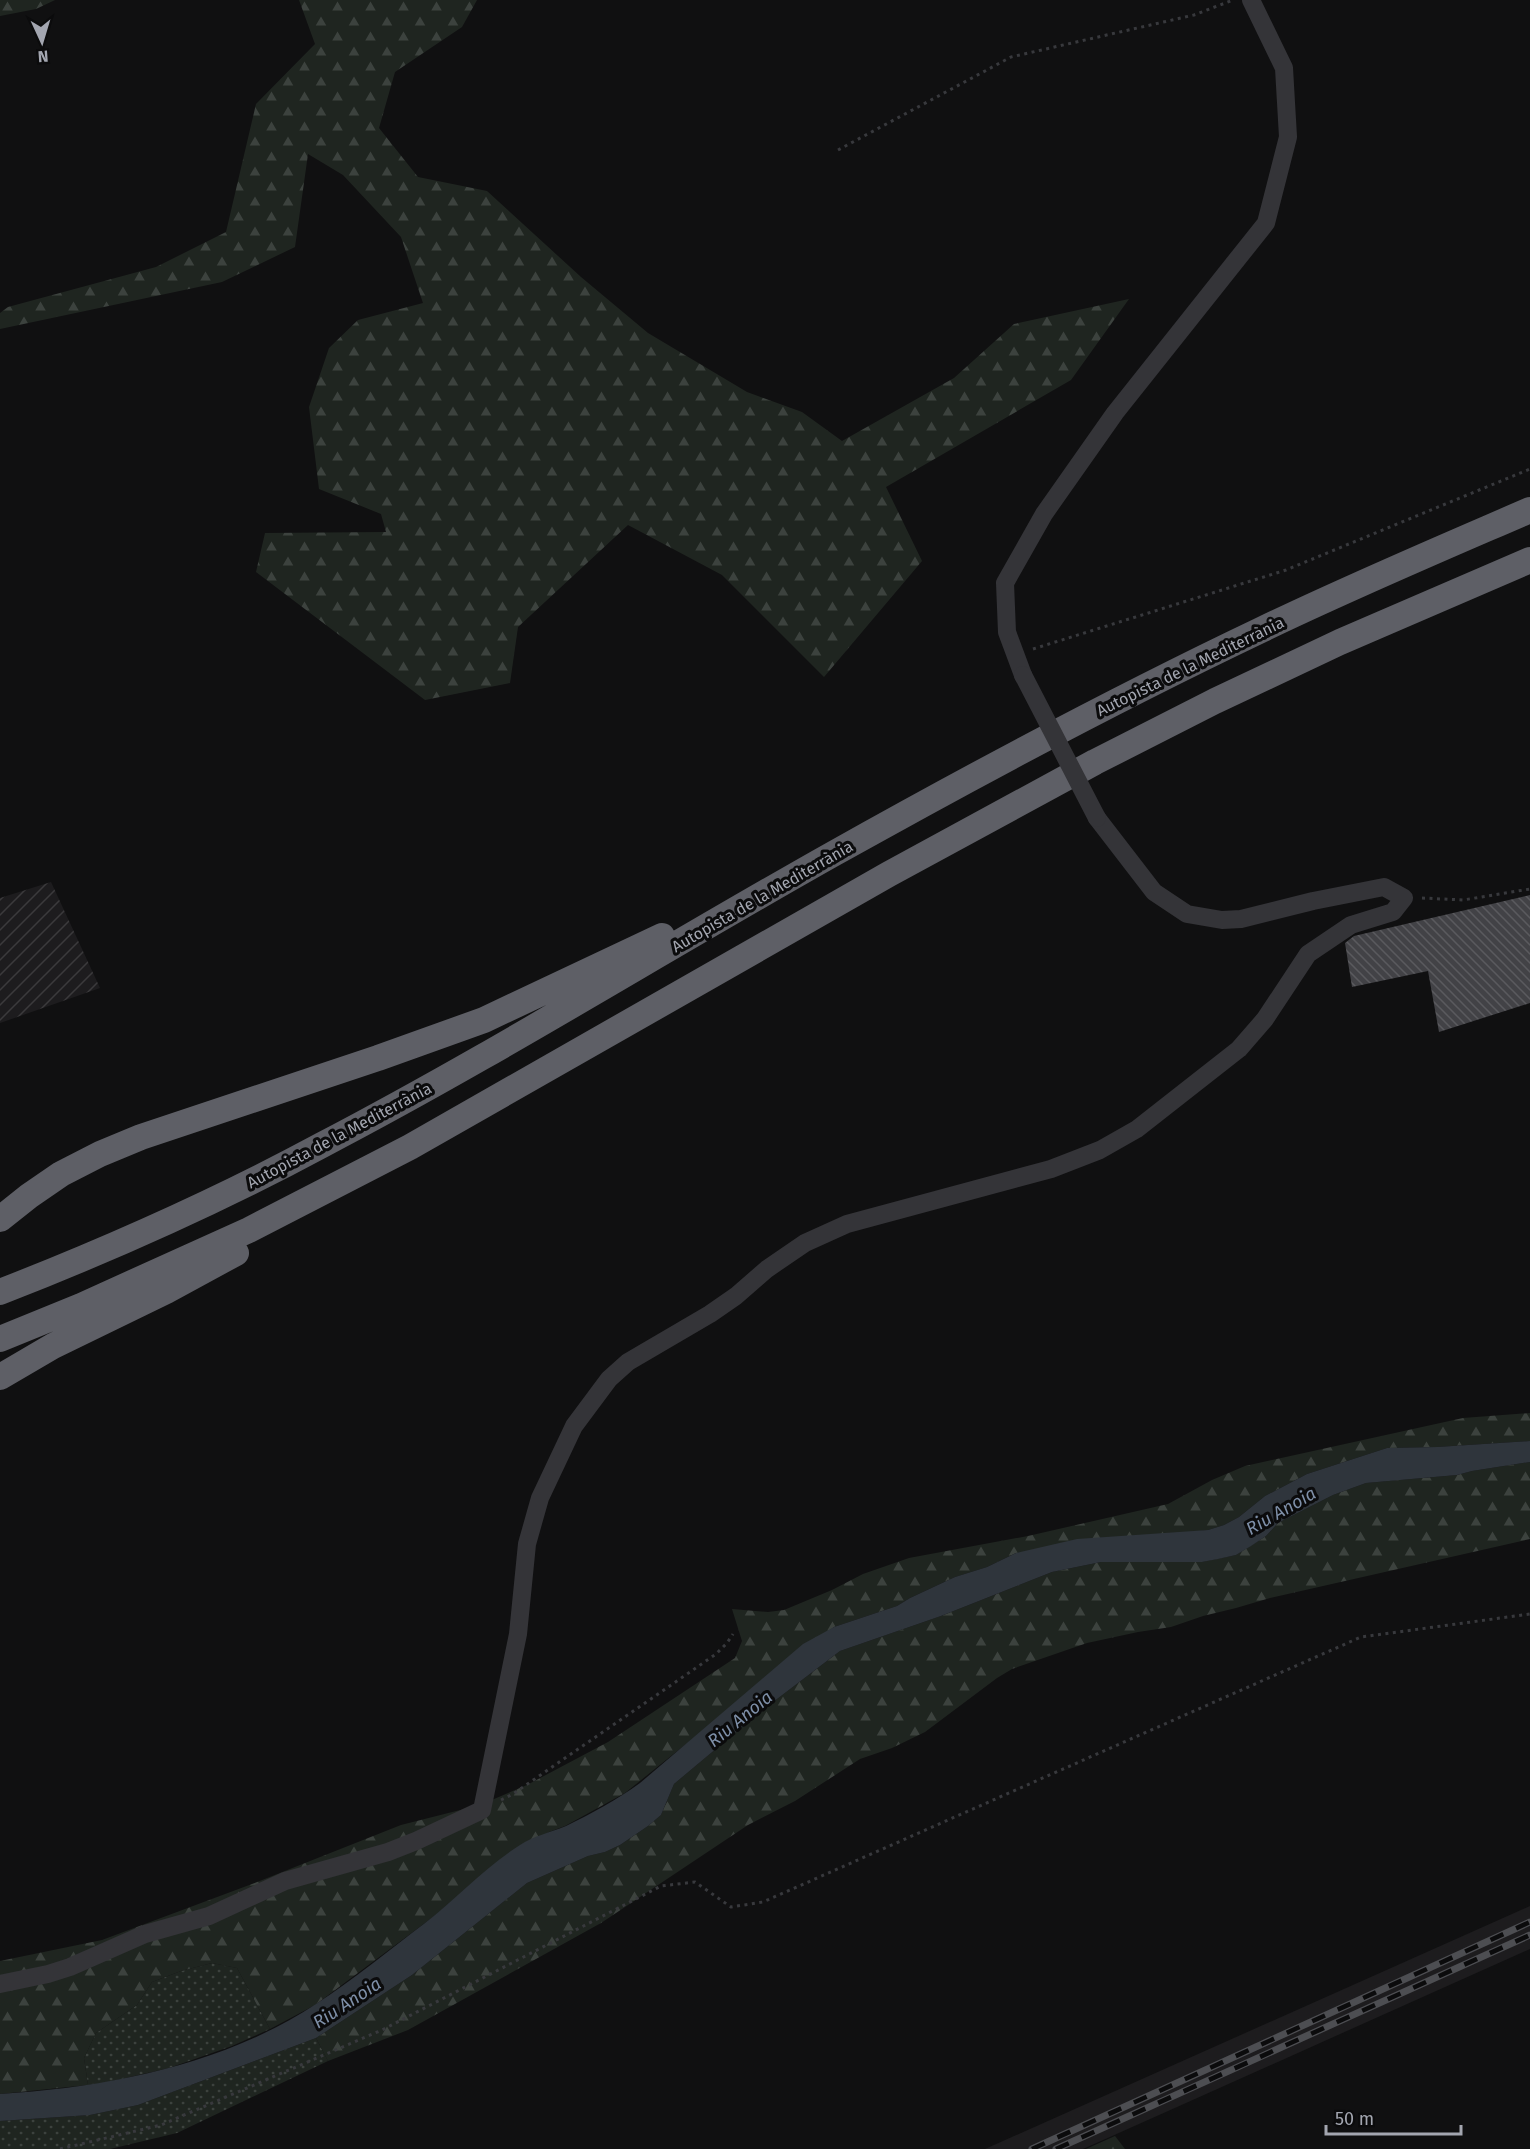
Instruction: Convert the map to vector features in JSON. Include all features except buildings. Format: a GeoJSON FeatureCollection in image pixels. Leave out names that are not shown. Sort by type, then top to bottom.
{"type":"FeatureCollection","features":[{"type":"Feature","properties":{"kind":"highway","name":"Autopista de la Mediterrània"},"geometry":{"type":"LineString","coordinates":[[0,1292],[144,1232],[319,1147],[480,1059],[827,858],[1025,748],[1142,688],[1345,591],[1530,510]]}},
{"type":"Feature","properties":{"kind":"highway"},"geometry":{"type":"LineString","coordinates":[[0,1340],[249,1230],[411,1147],[889,874],[1095,762],[1215,701],[1340,642],[1530,560]]}},
{"type":"Feature","properties":{"kind":"highway"},"geometry":{"type":"LineString","coordinates":[[1,1218],[61,1174],[100,1154],[141,1137],[484,1020],[827,858]]}},
{"type":"Feature","properties":{"kind":"highway"},"geometry":{"type":"LineString","coordinates":[[0,1377],[53,1346],[166,1291],[296,1220],[411,1147]]}},
{"type":"Feature","properties":{"kind":"lane"},"geometry":{"type":"LineString","coordinates":[[0,1984],[70,1967],[145,1934],[209,1916],[285,1881],[416,1842],[482,1810],[518,1634],[527,1544],[538,1507],[558,1457],[574,1426],[609,1379],[628,1362],[710,1314],[736,1296],[767,1269],[805,1243],[847,1224],[1051,1169],[1100,1150],[1137,1129],[1239,1049],[1264,1019],[1308,954],[1351,925],[1393,912],[1404,898],[1384,887],[1313,901],[1241,920],[1222,921],[1188,914],[1154,892],[1097,818],[1023,675],[1007,632],[1005,583],[1044,514],[1115,413],[1266,223],[1288,137],[1284,68],[1251,0]]}},
{"type":"Feature","properties":{"kind":"path"},"geometry":{"type":"LineString","coordinates":[[838,150],[1011,57],[1194,15],[1233,0]]}},
{"type":"Feature","properties":{"kind":"path"},"geometry":{"type":"LineString","coordinates":[[1015,654],[1286,570],[1530,469]]}},
{"type":"Feature","properties":{"kind":"path"},"geometry":{"type":"LineString","coordinates":[[1404,898],[1463,900],[1530,889]]}},
{"type":"Feature","properties":{"kind":"path"},"geometry":{"type":"LineString","coordinates":[[60,2149],[162,2125],[371,2035],[661,1886],[694,1882],[731,1907],[763,1902],[1361,1637],[1530,1614]]}},
{"type":"Feature","properties":{"kind":"path"},"geometry":{"type":"LineString","coordinates":[[482,1810],[513,1794],[716,1654],[733,1634]]}},
{"type":"Feature","properties":{"kind":"shaded area"},"geometry":{"type":"Polygon","coordinates":[[[51,882],[100,988],[0,1023],[0,898],[51,882]]]}},
{"type":"Feature","properties":{"kind":"shaded area"},"geometry":{"type":"Polygon","coordinates":[[[1530,1906],[1530,1949],[1083,2149],[985,2149],[1530,1906]]]}},
{"type":"Feature","properties":{"kind":"green space"},"geometry":{"type":"Polygon","coordinates":[[[0,0],[55,0],[36,9],[0,16],[0,0]]]}},
{"type":"Feature","properties":{"kind":"green space"},"geometry":{"type":"Polygon","coordinates":[[[299,0],[477,0],[462,27],[395,72],[379,128],[418,177],[487,191],[581,277],[648,333],[747,392],[802,412],[842,441],[954,378],[1014,324],[1129,299],[1071,380],[886,487],[922,561],[824,677],[722,575],[628,525],[518,627],[510,683],[425,700],[256,572],[265,533],[386,532],[381,514],[319,489],[309,407],[329,348],[358,320],[423,303],[401,237],[343,175],[308,154],[295,247],[222,282],[0,329],[0,313],[8,307],[156,267],[226,232],[256,104],[315,44],[299,0]]]}},
{"type":"Feature","properties":{"kind":"green space"},"geometry":{"type":"Polygon","coordinates":[[[1530,1413],[1530,1441],[1387,1448],[1307,1474],[1265,1496],[1239,1517],[1224,1525],[1208,1530],[1016,1553],[987,1567],[955,1577],[897,1606],[834,1627],[625,1793],[565,1826],[549,1832],[495,1864],[445,1908],[315,2005],[270,2029],[237,1968],[212,1963],[181,1971],[152,1982],[137,2005],[96,2033],[84,2058],[88,2085],[0,2094],[0,1961],[102,1940],[401,1825],[480,1805],[527,1785],[608,1742],[735,1658],[742,1641],[732,1609],[768,1612],[784,1610],[863,1574],[909,1558],[1028,1536],[1168,1504],[1212,1480],[1245,1466],[1463,1418],[1530,1413]]]}},
{"type":"Feature","properties":{"kind":"green space"},"geometry":{"type":"Polygon","coordinates":[[[1530,1462],[1530,1539],[1270,1598],[1171,1627],[1087,1643],[1012,1669],[925,1732],[892,1748],[860,1759],[795,1801],[748,1825],[601,1923],[408,2030],[328,2061],[316,2038],[412,1975],[527,1883],[588,1856],[620,1845],[648,1826],[661,1815],[674,1784],[760,1712],[840,1651],[941,1616],[1052,1572],[1101,1562],[1202,1562],[1236,1555],[1266,1536],[1278,1523],[1333,1495],[1366,1483],[1457,1475],[1530,1462]]]}},
{"type":"Feature","properties":{"kind":"green space"},"geometry":{"type":"Polygon","coordinates":[[[212,1963],[237,1968],[270,2029],[232,2046],[169,2068],[88,2085],[84,2058],[96,2033],[137,2005],[152,1982],[212,1963]]]}},
{"type":"Feature","properties":{"kind":"green space"},"geometry":{"type":"Polygon","coordinates":[[[316,2038],[328,2061],[177,2133],[110,2149],[0,2149],[0,2121],[90,2115],[138,2105],[316,2038]]]}},
{"type":"Feature","properties":{"kind":"green space"},"geometry":{"type":"Polygon","coordinates":[[[1115,2136],[1125,2149],[1086,2149],[1115,2136]]]}},
{"type":"Feature","properties":{"kind":"water","name":"Riu Anoia"},"geometry":{"type":"Polygon","coordinates":[[[1530,1441],[1530,1462],[1457,1475],[1366,1483],[1333,1495],[1278,1523],[1266,1536],[1236,1555],[1202,1562],[1101,1562],[1052,1572],[941,1616],[840,1651],[760,1712],[674,1784],[661,1815],[648,1826],[620,1845],[588,1856],[527,1883],[412,1975],[316,2038],[138,2105],[90,2115],[0,2121],[0,2094],[82,2086],[164,2069],[243,2043],[316,2004],[425,1923],[483,1873],[520,1845],[566,1826],[640,1783],[803,1644],[834,1627],[897,1606],[955,1577],[987,1567],[1016,1553],[1077,1539],[1208,1530],[1224,1525],[1239,1517],[1265,1496],[1307,1474],[1387,1448],[1530,1441]]]}},
{"type":"Feature","properties":{"kind":"railway"},"geometry":{"type":"LineString","coordinates":[[1032,2149],[1530,1922]]}},
{"type":"Feature","properties":{"kind":"railway"},"geometry":{"type":"LineString","coordinates":[[1056,2149],[1530,1935]]}}]}
